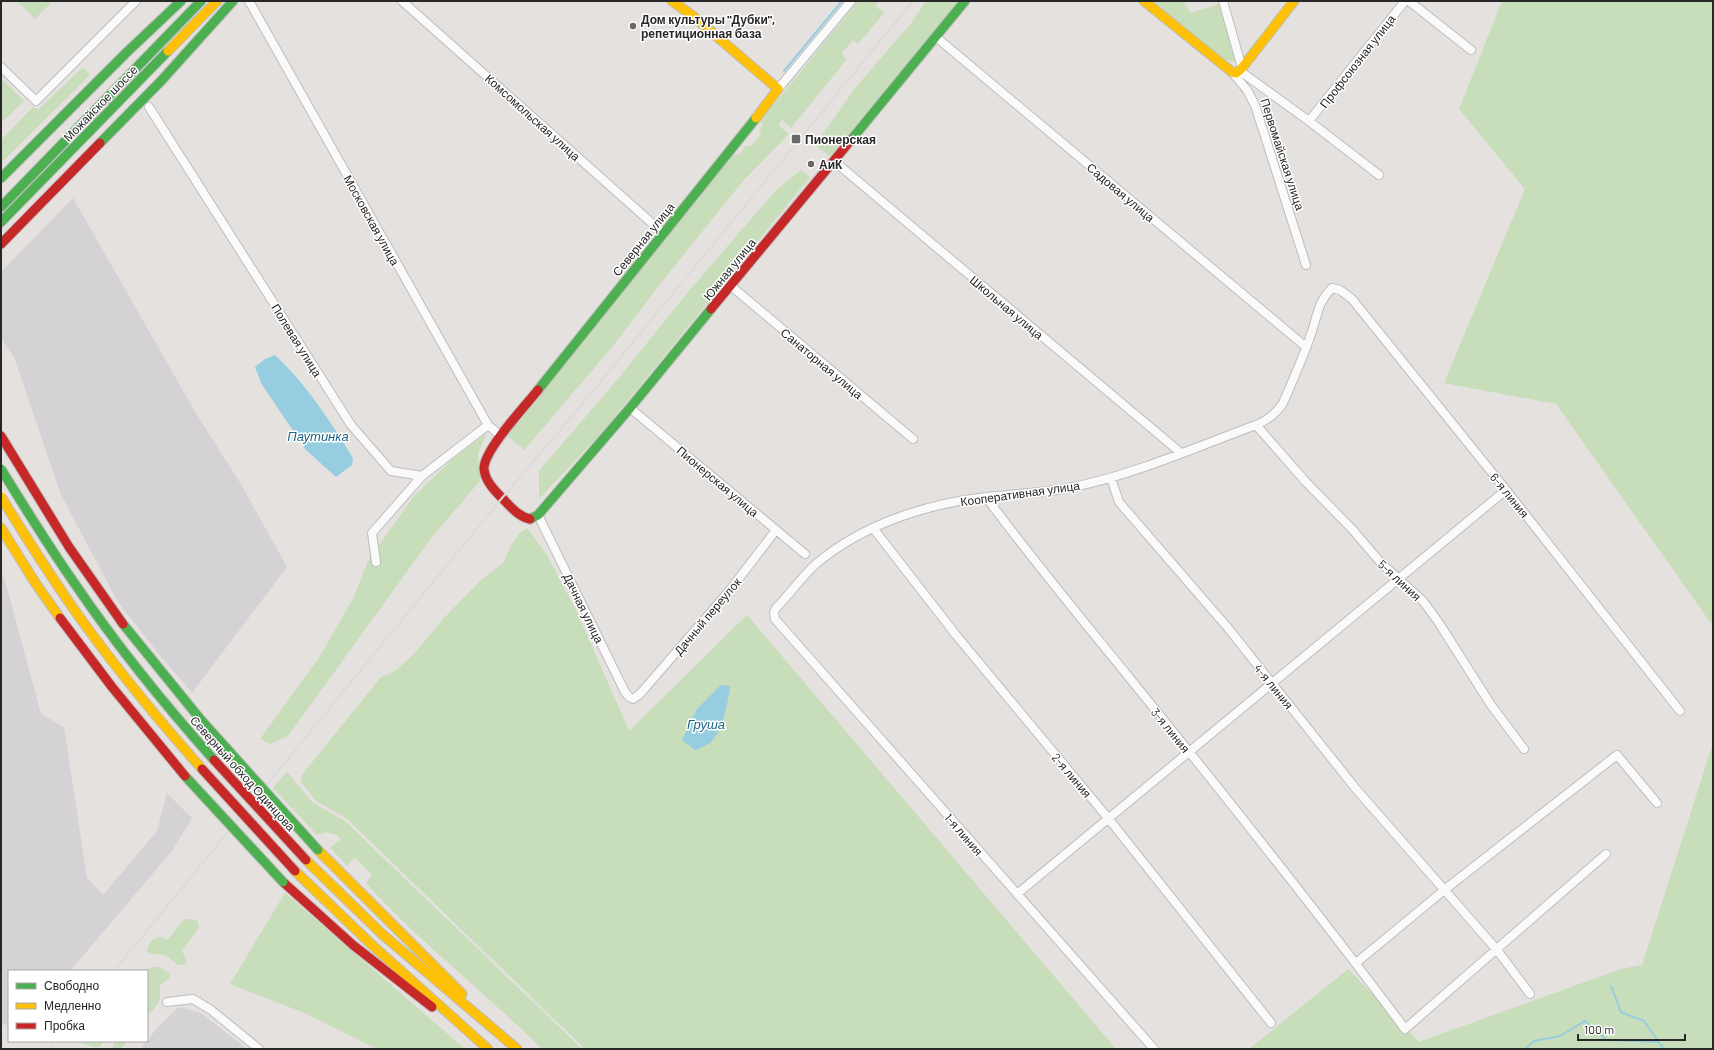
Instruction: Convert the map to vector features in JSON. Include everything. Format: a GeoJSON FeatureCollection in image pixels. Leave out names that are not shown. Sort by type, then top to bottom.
{"type":"FeatureCollection","features":[{"type":"Feature","properties":{"kind":"main road"},"geometry":{"type":"LineString","coordinates":[[1,178],[126,53],[181,1]]}},
{"type":"Feature","properties":{"kind":"main road","name":"Можайское шоссе"},"geometry":{"type":"LineString","coordinates":[[1,207],[201,1]]}},
{"type":"Feature","properties":{"kind":"main road","name":"Можайское шоссе"},"geometry":{"type":"LineString","coordinates":[[1,222],[217,1]]}},
{"type":"Feature","properties":{"kind":"main road"},"geometry":{"type":"LineString","coordinates":[[1,244],[161,81],[233,1]]}},
{"type":"Feature","properties":{"kind":"main road"},"geometry":{"type":"LineString","coordinates":[[672,1],[692,16],[778,89]]}},
{"type":"Feature","properties":{"kind":"main road","name":"Южная улица"},"geometry":{"type":"LineString","coordinates":[[538,515],[630,408],[965,1]]}},
{"type":"Feature","properties":{"kind":"main road","name":"Первомайская улица"},"geometry":{"type":"LineString","coordinates":[[1144,1],[1238,70]]}},
{"type":"Feature","properties":{"kind":"main road"},"geometry":{"type":"LineString","coordinates":[[1238,70],[1294,1]]}},
{"type":"Feature","properties":{"kind":"main road","name":"Северная улица"},"geometry":{"type":"LineString","coordinates":[[538,515],[532,518],[524,518],[490,486],[484,468],[486,458],[501,436],[663,233],[764,110],[778,89]]}},
{"type":"Feature","properties":{"kind":"main road"},"geometry":{"type":"LineString","coordinates":[[1,436],[58,530],[114,610],[192,710],[318,850],[502,1036]]}},
{"type":"Feature","properties":{"kind":"main road","name":"Северный обход Одинцова"},"geometry":{"type":"LineString","coordinates":[[1,468],[63,568],[139,671],[179,720],[238,787],[306,860],[388,939],[517,1049]]}},
{"type":"Feature","properties":{"kind":"main road"},"geometry":{"type":"LineString","coordinates":[[1,497],[50,576],[127,680],[226,797],[295,871],[372,945],[488,1049]]}},
{"type":"Feature","properties":{"kind":"main road"},"geometry":{"type":"LineString","coordinates":[[19,555],[19,547],[27,532],[34,528],[46,526],[58,530]]}},
{"type":"Feature","properties":{"kind":"main road"},"geometry":{"type":"LineString","coordinates":[[1,528],[36,584],[117,695],[214,808],[283,882],[385,972],[488,1049]]}},
{"type":"Feature","properties":{"kind":"street"},"geometry":{"type":"LineString","coordinates":[[1,67],[36,101],[136,1]]}},
{"type":"Feature","properties":{"kind":"street","name":"Московская улица"},"geometry":{"type":"LineString","coordinates":[[249,1],[488,425],[501,436]]}},
{"type":"Feature","properties":{"kind":"street","name":"Комсомольская улица"},"geometry":{"type":"LineString","coordinates":[[402,1],[663,233]]}},
{"type":"Feature","properties":{"kind":"street","name":"Северная улица"},"geometry":{"type":"LineString","coordinates":[[778,89],[851,1]]}},
{"type":"Feature","properties":{"kind":"street"},"geometry":{"type":"LineString","coordinates":[[1223,1],[1238,70],[1309,121],[1379,175]]}},
{"type":"Feature","properties":{"kind":"street","name":"Профсоюзная улица"},"geometry":{"type":"LineString","coordinates":[[1309,121],[1404,1]]}},
{"type":"Feature","properties":{"kind":"street"},"geometry":{"type":"LineString","coordinates":[[1409,1],[1471,50]]}},
{"type":"Feature","properties":{"kind":"street","name":"Садовая улица"},"geometry":{"type":"LineString","coordinates":[[936,37],[1306,347]]}},
{"type":"Feature","properties":{"kind":"street","name":"Первомайская улица"},"geometry":{"type":"LineString","coordinates":[[1238,70],[1255,105],[1306,265]]}},
{"type":"Feature","properties":{"kind":"street","name":"Полевая улица"},"geometry":{"type":"LineString","coordinates":[[149,107],[351,425],[391,471],[422,476]]}},
{"type":"Feature","properties":{"kind":"street","name":"Школьная улица"},"geometry":{"type":"LineString","coordinates":[[834,160],[1181,453]]}},
{"type":"Feature","properties":{"kind":"street","name":"Санаторная улица"},"geometry":{"type":"LineString","coordinates":[[731,286],[913,439]]}},
{"type":"Feature","properties":{"kind":"street","name":"Кооперативная улица"},"geometry":{"type":"LineString","coordinates":[[774,619],[776,608],[816,564],[835,550],[873,528],[915,511],[951,502],[1042,492],[1074,487],[1111,478],[1256,425],[1277,412],[1283,403],[1312,333],[1317,308],[1324,295],[1332,288]]}},
{"type":"Feature","properties":{"kind":"street","name":"6-я линия"},"geometry":{"type":"LineString","coordinates":[[1332,288],[1340,290],[1352,299],[1506,490],[1680,711]]}},
{"type":"Feature","properties":{"kind":"street","name":"Пионерская улица"},"geometry":{"type":"LineString","coordinates":[[630,408],[805,554]]}},
{"type":"Feature","properties":{"kind":"street"},"geometry":{"type":"LineString","coordinates":[[376,562],[372,533],[422,476],[488,425]]}},
{"type":"Feature","properties":{"kind":"street","name":"5-я линия"},"geometry":{"type":"LineString","coordinates":[[1256,425],[1305,481],[1398,579],[1423,602],[1439,623],[1491,704],[1524,749]]}},
{"type":"Feature","properties":{"kind":"street","name":"4-я линия"},"geometry":{"type":"LineString","coordinates":[[1111,478],[1119,502],[1222,622],[1356,789],[1497,950],[1530,994]]}},
{"type":"Feature","properties":{"kind":"street"},"geometry":{"type":"LineString","coordinates":[[1017,894],[1506,490]]}},
{"type":"Feature","properties":{"kind":"street","name":"3-я линия"},"geometry":{"type":"LineString","coordinates":[[986,497],[1025,550],[1189,752],[1356,963],[1406,1029],[1497,950]]}},
{"type":"Feature","properties":{"kind":"street","name":"Дачная улица"},"geometry":{"type":"LineString","coordinates":[[538,515],[625,692],[633,699]]}},
{"type":"Feature","properties":{"kind":"street","name":"2-я линия"},"geometry":{"type":"LineString","coordinates":[[873,528],[956,635],[1108,818],[1271,1022]]}},
{"type":"Feature","properties":{"kind":"street","name":"Дачный переулок"},"geometry":{"type":"LineString","coordinates":[[633,699],[640,694],[730,590],[776,530]]}},
{"type":"Feature","properties":{"kind":"street","name":"1-я линия"},"geometry":{"type":"LineString","coordinates":[[774,619],[1154,1049]]}},
{"type":"Feature","properties":{"kind":"street"},"geometry":{"type":"LineString","coordinates":[[1356,963],[1444,890],[1617,755],[1656,803]]}},
{"type":"Feature","properties":{"kind":"street"},"geometry":{"type":"LineString","coordinates":[[1497,950],[1606,854]]}},
{"type":"Feature","properties":{"kind":"street"},"geometry":{"type":"LineString","coordinates":[[167,1002],[193,999],[211,1010],[260,1049]]}},
{"type":"Feature","properties":{"kind":"shaded area"},"geometry":{"type":"Polygon","coordinates":[[[73,198],[194,410],[242,486],[287,567],[192,693],[118,602],[61,495],[14,357],[1,339],[1,272],[73,198]]]}},
{"type":"Feature","properties":{"kind":"shaded area"},"geometry":{"type":"Polygon","coordinates":[[[1,572],[4,577],[41,714],[64,727],[87,878],[103,895],[157,831],[167,793],[192,818],[172,851],[71,970],[8,970],[8,1025],[1,1024],[1,572]]]}},
{"type":"Feature","properties":{"kind":"shaded area"},"geometry":{"type":"Polygon","coordinates":[[[179,1007],[201,1013],[247,1049],[141,1049],[148,1042],[157,1028],[179,1007]]]}},
{"type":"Feature","properties":{"kind":"green space"},"geometry":{"type":"Polygon","coordinates":[[[17,1],[53,1],[35,19],[17,1]]]}},
{"type":"Feature","properties":{"kind":"green space"},"geometry":{"type":"Polygon","coordinates":[[[858,1],[879,1],[875,6],[884,13],[858,44],[853,40],[841,54],[847,59],[791,128],[782,120],[778,125],[789,134],[742,182],[664,279],[613,346],[524,450],[505,434],[731,156],[740,154],[746,146],[752,146],[761,134],[759,132],[763,125],[759,119],[776,102],[858,1]]]}},
{"type":"Feature","properties":{"kind":"green space"},"geometry":{"type":"Polygon","coordinates":[[[926,1],[959,1],[830,156],[815,145],[856,87],[912,22],[926,1]]]}},
{"type":"Feature","properties":{"kind":"green space"},"geometry":{"type":"Polygon","coordinates":[[[1151,1],[1184,1],[1190,13],[1220,4],[1237,62],[1222,59],[1151,1]]]}},
{"type":"Feature","properties":{"kind":"green space"},"geometry":{"type":"Polygon","coordinates":[[[1502,1],[1713,1],[1713,626],[1556,404],[1444,383],[1525,189],[1459,109],[1502,1]]]}},
{"type":"Feature","properties":{"kind":"green space"},"geometry":{"type":"Polygon","coordinates":[[[83,67],[90,75],[1,163],[1,140],[33,107],[38,110],[83,67]]]}},
{"type":"Feature","properties":{"kind":"green space"},"geometry":{"type":"Polygon","coordinates":[[[1,78],[24,101],[1,123],[1,78]]]}},
{"type":"Feature","properties":{"kind":"green space"},"geometry":{"type":"Polygon","coordinates":[[[801,170],[810,177],[604,430],[539,499],[539,471],[618,379],[688,292],[776,190],[801,170]]]}},
{"type":"Feature","properties":{"kind":"green space"},"geometry":{"type":"Polygon","coordinates":[[[486,434],[478,454],[480,481],[432,537],[288,736],[270,744],[260,739],[318,659],[353,599],[368,561],[414,496],[454,458],[486,434]]]}},
{"type":"Feature","properties":{"kind":"green space"},"geometry":{"type":"Polygon","coordinates":[[[527,528],[547,555],[577,612],[629,731],[747,615],[1116,1049],[585,1049],[346,818],[316,801],[301,782],[302,775],[381,677],[395,671],[414,654],[444,618],[482,579],[503,563],[512,544],[520,533],[527,528]]]}},
{"type":"Feature","properties":{"kind":"green space"},"geometry":{"type":"Polygon","coordinates":[[[1713,743],[1713,1049],[1249,1049],[1348,969],[1419,1042],[1621,969],[1642,965],[1713,743]]]}},
{"type":"Feature","properties":{"kind":"green space"},"geometry":{"type":"Polygon","coordinates":[[[287,772],[313,803],[345,821],[582,1049],[542,1049],[498,1007],[430,947],[366,883],[372,875],[355,857],[347,866],[330,847],[341,840],[337,835],[325,832],[317,835],[273,788],[287,772]]]}},
{"type":"Feature","properties":{"kind":"green space"},"geometry":{"type":"Polygon","coordinates":[[[285,893],[465,1049],[377,1049],[307,1014],[230,984],[285,893]]]}},
{"type":"Feature","properties":{"kind":"green space"},"geometry":{"type":"Polygon","coordinates":[[[186,919],[193,919],[198,922],[199,928],[182,951],[187,961],[184,965],[178,965],[165,955],[147,952],[149,944],[153,940],[161,937],[166,940],[186,919]]]}},
{"type":"Feature","properties":{"kind":"green space"},"geometry":{"type":"Polygon","coordinates":[[[153,967],[159,967],[170,973],[169,979],[160,985],[159,1001],[148,1015],[148,970],[146,970],[153,967]]]}},
{"type":"Feature","properties":{"kind":"green space"},"geometry":{"type":"Polygon","coordinates":[[[84,1042],[104,1042],[99,1047],[84,1044],[84,1042]]]}},
{"type":"Feature","properties":{"kind":"green space"},"geometry":{"type":"Polygon","coordinates":[[[115,1042],[126,1042],[121,1049],[112,1049],[115,1042]]]}},
{"type":"Feature","properties":{"kind":"water","name":"Паутинка"},"geometry":{"type":"Polygon","coordinates":[[[275,355],[308,391],[327,417],[353,458],[352,465],[336,477],[306,450],[261,383],[255,367],[265,359],[275,355]]]}},
{"type":"Feature","properties":{"kind":"water","name":"Груша"},"geometry":{"type":"Polygon","coordinates":[[[721,685],[730,686],[727,707],[722,723],[712,741],[695,750],[682,740],[697,709],[721,685]]]}},
{"type":"Feature","properties":{"kind":"waterway"},"geometry":{"type":"LineString","coordinates":[[784,71],[842,1]]}},
{"type":"Feature","properties":{"kind":"waterway"},"geometry":{"type":"LineString","coordinates":[[1611,986],[1621,1012],[1644,1021],[1664,1049]]}},
{"type":"Feature","properties":{"kind":"waterway"},"geometry":{"type":"LineString","coordinates":[[1525,1049],[1534,1041],[1560,1036],[1585,1021],[1607,1040],[1659,1042]]}},
{"type":"Feature","properties":{"kind":"railway"},"geometry":{"type":"LineString","coordinates":[[115,970],[502,498],[574,414],[913,1]]}},
{"type":"Feature","properties":{"kind":"railway"},"geometry":{"type":"LineString","coordinates":[[50,1049],[55,1042]]}},
{"type":"Feature","properties":{"kind":"traffic: fast"},"geometry":{"type":"LineString","coordinates":[[1,178],[126,53],[181,1]]}},
{"type":"Feature","properties":{"kind":"traffic: fast"},"geometry":{"type":"LineString","coordinates":[[1,207],[201,1]]}},
{"type":"Feature","properties":{"kind":"traffic: fast"},"geometry":{"type":"LineString","coordinates":[[100,143],[161,81],[233,1]]}},
{"type":"Feature","properties":{"kind":"traffic: fast"},"geometry":{"type":"LineString","coordinates":[[851,140],[965,1]]}},
{"type":"Feature","properties":{"kind":"traffic: fast"},"geometry":{"type":"LineString","coordinates":[[1,222],[168,51]]}},
{"type":"Feature","properties":{"kind":"traffic: fast"},"geometry":{"type":"LineString","coordinates":[[538,390],[756,118]]}},
{"type":"Feature","properties":{"kind":"traffic: fast"},"geometry":{"type":"LineString","coordinates":[[530,519],[538,515],[630,408],[711,309]]}},
{"type":"Feature","properties":{"kind":"traffic: fast"},"geometry":{"type":"LineString","coordinates":[[1,469],[56,556],[107,630],[177,718],[214,760]]}},
{"type":"Feature","properties":{"kind":"traffic: fast"},"geometry":{"type":"LineString","coordinates":[[123,624],[201,720]]}},
{"type":"Feature","properties":{"kind":"traffic: fast"},"geometry":{"type":"LineString","coordinates":[[201,720],[318,850]]}},
{"type":"Feature","properties":{"kind":"traffic: fast"},"geometry":{"type":"LineString","coordinates":[[185,776],[283,882]]}},
{"type":"Feature","properties":{"kind":"traffic: slow"},"geometry":{"type":"LineString","coordinates":[[168,51],[217,1]]}},
{"type":"Feature","properties":{"kind":"traffic: slow"},"geometry":{"type":"LineString","coordinates":[[672,1],[693,16],[778,89],[756,118]]}},
{"type":"Feature","properties":{"kind":"traffic: slow"},"geometry":{"type":"LineString","coordinates":[[1144,1],[1232,72],[1236,73],[1242,68],[1294,1]]}},
{"type":"Feature","properties":{"kind":"traffic: slow"},"geometry":{"type":"LineString","coordinates":[[1,497],[54,581],[88,629],[115,665],[202,769]]}},
{"type":"Feature","properties":{"kind":"traffic: slow"},"geometry":{"type":"LineString","coordinates":[[1,528],[36,584],[60,618]]}},
{"type":"Feature","properties":{"kind":"traffic: slow"},"geometry":{"type":"LineString","coordinates":[[318,850],[462,994]]}},
{"type":"Feature","properties":{"kind":"traffic: slow"},"geometry":{"type":"LineString","coordinates":[[306,860],[382,934],[517,1049]]}},
{"type":"Feature","properties":{"kind":"traffic: slow"},"geometry":{"type":"LineString","coordinates":[[295,871],[372,945],[488,1049]]}},
{"type":"Feature","properties":{"kind":"traffic: jam"},"geometry":{"type":"LineString","coordinates":[[711,309],[851,140]]}},
{"type":"Feature","properties":{"kind":"traffic: jam"},"geometry":{"type":"LineString","coordinates":[[1,244],[100,143]]}},
{"type":"Feature","properties":{"kind":"traffic: jam"},"geometry":{"type":"LineString","coordinates":[[530,519],[515,511],[497,493],[488,482],[484,469],[490,451],[497,440],[538,390]]}},
{"type":"Feature","properties":{"kind":"traffic: jam"},"geometry":{"type":"LineString","coordinates":[[1,436],[69,547],[123,624]]}},
{"type":"Feature","properties":{"kind":"traffic: jam"},"geometry":{"type":"LineString","coordinates":[[60,618],[112,687],[185,776]]}},
{"type":"Feature","properties":{"kind":"traffic: jam"},"geometry":{"type":"LineString","coordinates":[[214,760],[306,860]]}},
{"type":"Feature","properties":{"kind":"traffic: jam"},"geometry":{"type":"LineString","coordinates":[[202,769],[295,871]]}},
{"type":"Feature","properties":{"kind":"traffic: jam"},"geometry":{"type":"LineString","coordinates":[[283,882],[353,945],[432,1007]]}},
{"type":"Feature","properties":{"kind":"place","name":"Дом культуры \"Дубки\", репетиционная база"},"geometry":{"type":"Point","coordinates":[633,26]}},
{"type":"Feature","properties":{"kind":"place","name":"Пионерская"},"geometry":{"type":"Point","coordinates":[796,139]}},
{"type":"Feature","properties":{"kind":"place","name":"АиК"},"geometry":{"type":"Point","coordinates":[811,164]}}]}
